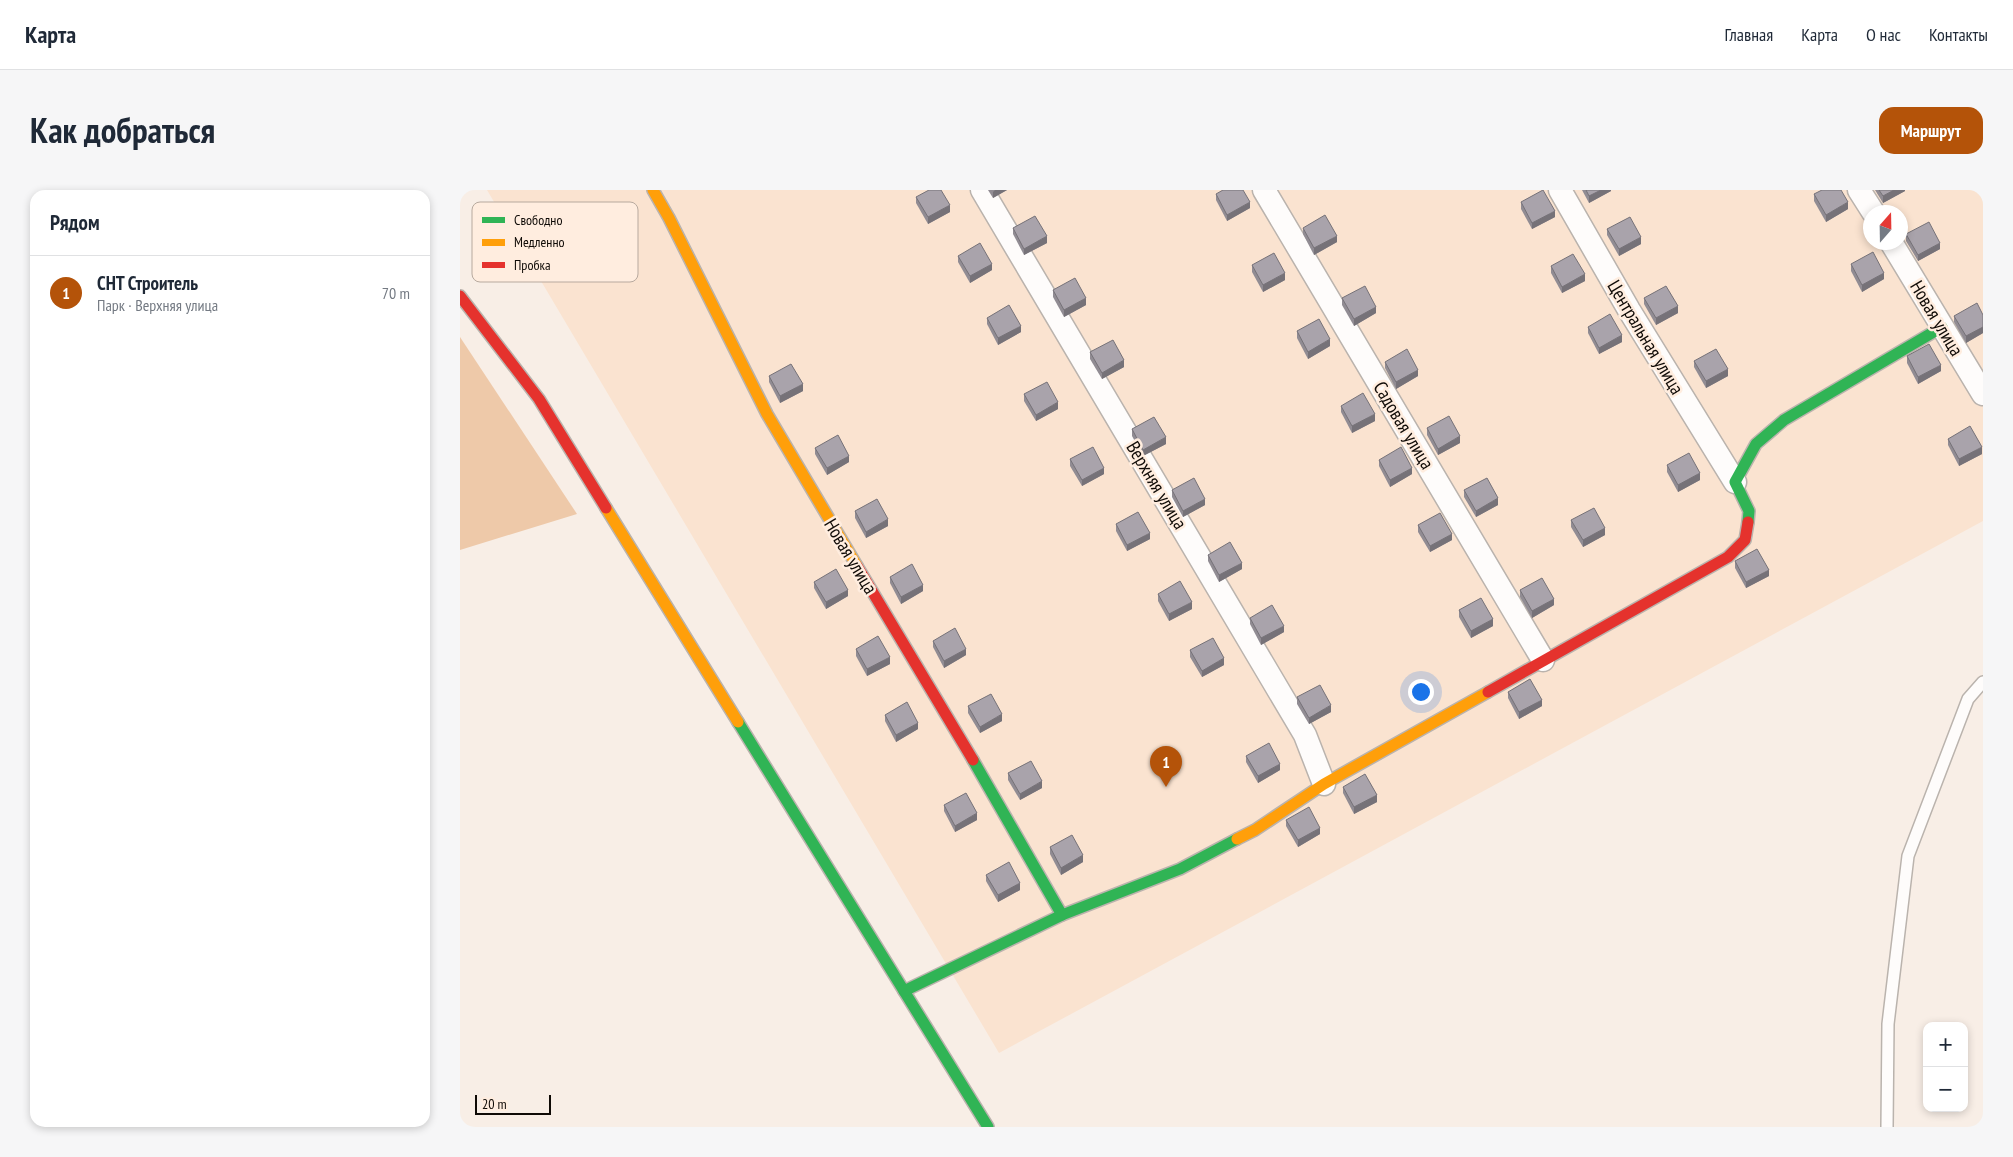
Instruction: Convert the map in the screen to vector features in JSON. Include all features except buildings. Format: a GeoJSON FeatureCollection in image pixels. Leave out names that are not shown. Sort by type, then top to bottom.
{"type":"FeatureCollection","features":[{"type":"Feature","properties":{"kind":"street","name":"Новая улица"},"geometry":{"type":"LineString","coordinates":[[653,190],[670,218],[767,414],[939,703],[1062,915]]}},
{"type":"Feature","properties":{"kind":"street","name":"Верхняя улица"},"geometry":{"type":"LineString","coordinates":[[982,190],[1305,736],[1324,784]]}},
{"type":"Feature","properties":{"kind":"street","name":"Садовая улица"},"geometry":{"type":"LineString","coordinates":[[1264,190],[1544,660]]}},
{"type":"Feature","properties":{"kind":"street","name":"Центральная улица"},"geometry":{"type":"LineString","coordinates":[[1560,190],[1629,310],[1735,482]]}},
{"type":"Feature","properties":{"kind":"street"},"geometry":{"type":"LineString","coordinates":[[1859,190],[1869,205]]}},
{"type":"Feature","properties":{"kind":"street","name":"Новая улица"},"geometry":{"type":"LineString","coordinates":[[1896,250],[1983,394]]}},
{"type":"Feature","properties":{"kind":"street"},"geometry":{"type":"LineString","coordinates":[[460,296],[539,399],[988,1127]]}},
{"type":"Feature","properties":{"kind":"street"},"geometry":{"type":"LineString","coordinates":[[904,991],[1062,915],[1180,869],[1255,830],[1324,784],[1728,556],[1745,540],[1749,511],[1735,482],[1756,444],[1784,420],[1942,327]]}},
{"type":"Feature","properties":{"kind":"lane"},"geometry":{"type":"LineString","coordinates":[[1887,1127],[1888,1024],[1908,856],[1968,699],[1983,682]]}},
{"type":"Feature","properties":{"kind":"shaded area"},"geometry":{"type":"Polygon","coordinates":[[[487,190],[1983,190],[1983,521],[999,1053],[542,282],[638,282],[638,202],[494,202],[487,190]]]}},
{"type":"Feature","properties":{"kind":"shaded area"},"geometry":{"type":"Polygon","coordinates":[[[460,337],[577,514],[460,550],[460,337]]]}},
{"type":"Feature","properties":{"kind":"traffic: fast"},"geometry":{"type":"LineString","coordinates":[[1748,522],[1749,511],[1735,482],[1756,444],[1784,420],[1942,327]]}},
{"type":"Feature","properties":{"kind":"traffic: fast"},"geometry":{"type":"LineString","coordinates":[[738,722],[988,1127]]}},
{"type":"Feature","properties":{"kind":"traffic: fast"},"geometry":{"type":"LineString","coordinates":[[973,760],[1062,915]]}},
{"type":"Feature","properties":{"kind":"traffic: fast"},"geometry":{"type":"LineString","coordinates":[[904,991],[1062,915],[1180,869],[1237,839]]}},
{"type":"Feature","properties":{"kind":"traffic: slow"},"geometry":{"type":"LineString","coordinates":[[653,190],[669,218],[767,414],[857,566]]}},
{"type":"Feature","properties":{"kind":"traffic: slow"},"geometry":{"type":"LineString","coordinates":[[606,508],[738,722]]}},
{"type":"Feature","properties":{"kind":"traffic: slow"},"geometry":{"type":"LineString","coordinates":[[1237,839],[1255,830],[1324,784],[1488,692]]}},
{"type":"Feature","properties":{"kind":"traffic: jam"},"geometry":{"type":"LineString","coordinates":[[460,296],[539,399],[606,508]]}},
{"type":"Feature","properties":{"kind":"traffic: jam"},"geometry":{"type":"LineString","coordinates":[[1488,692],[1728,557],[1745,540],[1748,522]]}},
{"type":"Feature","properties":{"kind":"traffic: jam"},"geometry":{"type":"LineString","coordinates":[[857,566],[973,760]]}},
{"type":"Feature","properties":{"kind":"place","name":"СНТ Строитель"},"geometry":{"type":"Point","coordinates":[1166,787]}}]}
